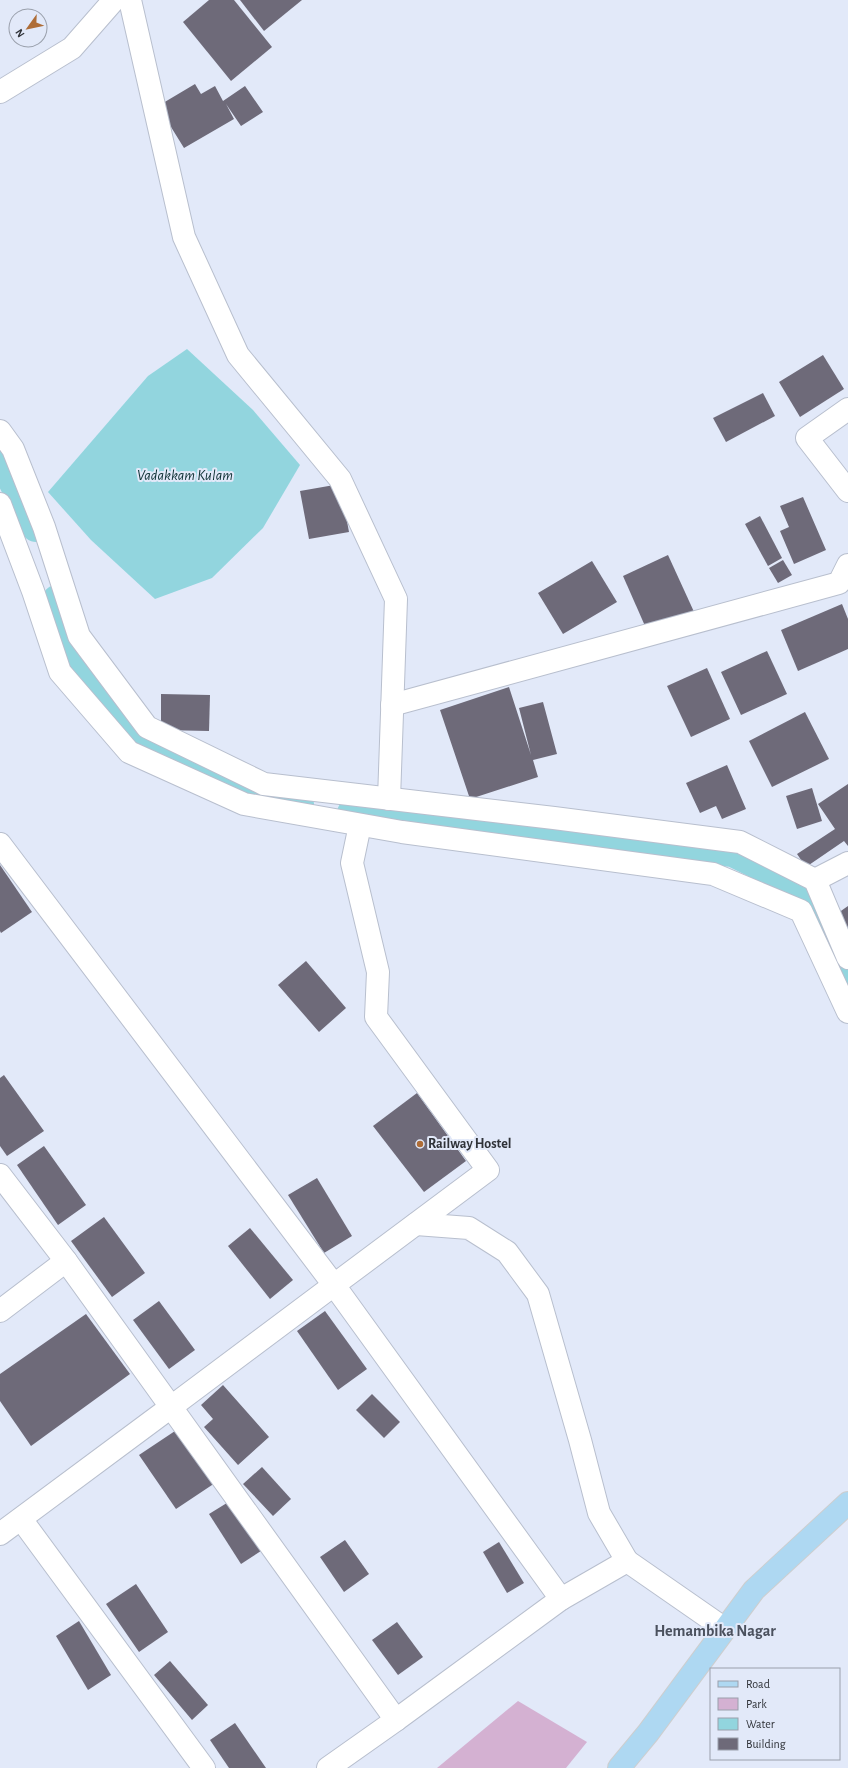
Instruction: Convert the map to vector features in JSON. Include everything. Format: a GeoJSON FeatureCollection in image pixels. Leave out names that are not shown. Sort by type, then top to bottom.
{"type":"FeatureCollection","features":[{"type":"Feature","properties":{"kind":"main road"},"geometry":{"type":"LineString","coordinates":[[621,1767],[754,1590],[848,1503]]}},
{"type":"Feature","properties":{"kind":"street"},"geometry":{"type":"LineString","coordinates":[[0,92],[72,48],[114,0]]}},
{"type":"Feature","properties":{"kind":"street"},"geometry":{"type":"LineString","coordinates":[[130,0],[184,237],[238,355],[340,479],[396,599],[388,799]]}},
{"type":"Feature","properties":{"kind":"street"},"geometry":{"type":"LineString","coordinates":[[848,409],[807,438],[848,491]]}},
{"type":"Feature","properties":{"kind":"street"},"geometry":{"type":"LineString","coordinates":[[0,431],[13,449],[44,527],[79,636],[147,727],[264,784],[740,842],[815,880],[848,958]]}},
{"type":"Feature","properties":{"kind":"street"},"geometry":{"type":"LineString","coordinates":[[0,504],[33,591],[60,672],[129,752],[244,804],[402,832],[712,874],[801,911],[848,1012]]}},
{"type":"Feature","properties":{"kind":"street"},"geometry":{"type":"LineString","coordinates":[[392,705],[839,583],[848,565]]}},
{"type":"Feature","properties":{"kind":"street"},"geometry":{"type":"LineString","coordinates":[[0,1534],[488,1170],[376,1017],[378,972],[352,863],[360,825]]}},
{"type":"Feature","properties":{"kind":"street"},"geometry":{"type":"LineString","coordinates":[[0,844],[334,1285],[562,1599]]}},
{"type":"Feature","properties":{"kind":"street"},"geometry":{"type":"LineString","coordinates":[[815,880],[848,863]]}},
{"type":"Feature","properties":{"kind":"street"},"geometry":{"type":"LineString","coordinates":[[0,1175],[66,1262],[396,1720]]}},
{"type":"Feature","properties":{"kind":"street"},"geometry":{"type":"LineString","coordinates":[[416,1224],[469,1228],[507,1252],[538,1294],[580,1440],[599,1514],[627,1561],[725,1629]]}},
{"type":"Feature","properties":{"kind":"street"},"geometry":{"type":"LineString","coordinates":[[0,1311],[66,1262]]}},
{"type":"Feature","properties":{"kind":"street"},"geometry":{"type":"LineString","coordinates":[[21,1519],[204,1768]]}},
{"type":"Feature","properties":{"kind":"street"},"geometry":{"type":"LineString","coordinates":[[328,1768],[562,1599],[627,1561]]}},
{"type":"Feature","properties":{"kind":"green space"},"geometry":{"type":"Polygon","coordinates":[[[518,1701],[587,1742],[566,1768],[437,1768],[518,1701]]]}},
{"type":"Feature","properties":{"kind":"water","name":"Vadakkam Kulam"},"geometry":{"type":"Polygon","coordinates":[[[187,349],[253,410],[300,465],[263,528],[212,578],[155,599],[91,540],[48,492],[148,376],[187,349]]]}},
{"type":"Feature","properties":{"kind":"building"},"geometry":{"type":"Polygon","coordinates":[[[209,0],[234,0],[272,47],[231,81],[183,22],[209,0]]]}},
{"type":"Feature","properties":{"kind":"building"},"geometry":{"type":"Polygon","coordinates":[[[240,0],[302,0],[264,31],[240,0]]]}},
{"type":"Feature","properties":{"kind":"building"},"geometry":{"type":"Polygon","coordinates":[[[195,84],[201,94],[215,86],[223,101],[245,86],[263,112],[241,126],[226,104],[234,119],[184,148],[158,106],[195,84]]]}},
{"type":"Feature","properties":{"kind":"building"},"geometry":{"type":"Polygon","coordinates":[[[823,355],[844,389],[800,417],[779,382],[823,355]]]}},
{"type":"Feature","properties":{"kind":"building"},"geometry":{"type":"Polygon","coordinates":[[[763,393],[775,416],[726,442],[713,418],[763,393]]]}},
{"type":"Feature","properties":{"kind":"building"},"geometry":{"type":"Polygon","coordinates":[[[340,484],[349,532],[309,539],[300,491],[340,484]]]}},
{"type":"Feature","properties":{"kind":"building"},"geometry":{"type":"Polygon","coordinates":[[[803,497],[826,550],[794,564],[780,531],[789,527],[780,506],[803,497]]]}},
{"type":"Feature","properties":{"kind":"building"},"geometry":{"type":"Polygon","coordinates":[[[760,516],[782,558],[768,566],[745,524],[760,516]]]}},
{"type":"Feature","properties":{"kind":"building"},"geometry":{"type":"Polygon","coordinates":[[[668,555],[695,614],[649,635],[623,576],[668,555]]]}},
{"type":"Feature","properties":{"kind":"building"},"geometry":{"type":"Polygon","coordinates":[[[783,560],[792,575],[778,583],[769,568],[783,560]]]}},
{"type":"Feature","properties":{"kind":"building"},"geometry":{"type":"Polygon","coordinates":[[[592,561],[617,602],[563,634],[538,593],[592,561]]]}},
{"type":"Feature","properties":{"kind":"building"},"geometry":{"type":"Polygon","coordinates":[[[842,604],[848,619],[848,649],[798,671],[781,630],[842,604]]]}},
{"type":"Feature","properties":{"kind":"building"},"geometry":{"type":"Polygon","coordinates":[[[767,651],[787,694],[741,715],[721,672],[767,651]]]}},
{"type":"Feature","properties":{"kind":"building"},"geometry":{"type":"Polygon","coordinates":[[[707,668],[730,719],[691,737],[667,686],[707,668]]]}},
{"type":"Feature","properties":{"kind":"building"},"geometry":{"type":"Polygon","coordinates":[[[509,687],[531,755],[519,708],[543,702],[557,754],[533,760],[538,777],[470,799],[440,710],[509,687]]]}},
{"type":"Feature","properties":{"kind":"building"},"geometry":{"type":"Polygon","coordinates":[[[161,694],[210,695],[209,731],[161,730],[161,694]]]}},
{"type":"Feature","properties":{"kind":"building"},"geometry":{"type":"Polygon","coordinates":[[[805,712],[829,759],[772,787],[749,741],[805,712]]]}},
{"type":"Feature","properties":{"kind":"building"},"geometry":{"type":"Polygon","coordinates":[[[727,765],[746,809],[722,819],[716,806],[700,813],[686,783],[727,765]]]}},
{"type":"Feature","properties":{"kind":"building"},"geometry":{"type":"Polygon","coordinates":[[[848,784],[848,846],[844,841],[806,867],[797,854],[835,829],[818,804],[848,784]]]}},
{"type":"Feature","properties":{"kind":"building"},"geometry":{"type":"Polygon","coordinates":[[[812,788],[822,821],[797,829],[786,796],[812,788]]]}},
{"type":"Feature","properties":{"kind":"building"},"geometry":{"type":"Polygon","coordinates":[[[0,865],[32,912],[1,933],[0,931],[0,865]]]}},
{"type":"Feature","properties":{"kind":"building"},"geometry":{"type":"Polygon","coordinates":[[[848,906],[848,928],[838,913],[848,906]]]}},
{"type":"Feature","properties":{"kind":"building"},"geometry":{"type":"Polygon","coordinates":[[[306,961],[346,1008],[319,1032],[278,985],[306,961]]]}},
{"type":"Feature","properties":{"kind":"building"},"geometry":{"type":"Polygon","coordinates":[[[4,1075],[44,1131],[7,1156],[0,1146],[0,1078],[4,1075]]]}},
{"type":"Feature","properties":{"kind":"building","name":"Railway Hostel"},"geometry":{"type":"Polygon","coordinates":[[[417,1093],[466,1161],[424,1192],[373,1126],[417,1093]]]}},
{"type":"Feature","properties":{"kind":"building"},"geometry":{"type":"Polygon","coordinates":[[[44,1146],[86,1205],[58,1225],[17,1165],[44,1146]]]}},
{"type":"Feature","properties":{"kind":"building"},"geometry":{"type":"Polygon","coordinates":[[[317,1178],[352,1236],[324,1253],[288,1195],[317,1178]]]}},
{"type":"Feature","properties":{"kind":"building"},"geometry":{"type":"Polygon","coordinates":[[[104,1217],[145,1273],[112,1297],[71,1241],[104,1217]]]}},
{"type":"Feature","properties":{"kind":"building"},"geometry":{"type":"Polygon","coordinates":[[[250,1228],[293,1280],[270,1299],[228,1246],[250,1228]]]}},
{"type":"Feature","properties":{"kind":"building"},"geometry":{"type":"Polygon","coordinates":[[[159,1301],[195,1350],[169,1369],[133,1320],[159,1301]]]}},
{"type":"Feature","properties":{"kind":"building"},"geometry":{"type":"Polygon","coordinates":[[[325,1311],[367,1369],[338,1390],[297,1331],[325,1311]]]}},
{"type":"Feature","properties":{"kind":"building"},"geometry":{"type":"Polygon","coordinates":[[[86,1314],[130,1374],[31,1446],[0,1401],[0,1374],[86,1314]]]}},
{"type":"Feature","properties":{"kind":"building"},"geometry":{"type":"Polygon","coordinates":[[[223,1385],[269,1437],[238,1465],[204,1427],[213,1419],[201,1405],[223,1385]]]}},
{"type":"Feature","properties":{"kind":"building"},"geometry":{"type":"Polygon","coordinates":[[[372,1394],[400,1422],[384,1438],[356,1410],[372,1394]]]}},
{"type":"Feature","properties":{"kind":"building"},"geometry":{"type":"Polygon","coordinates":[[[181,1427],[218,1481],[176,1509],[139,1455],[181,1427]]]}},
{"type":"Feature","properties":{"kind":"building"},"geometry":{"type":"Polygon","coordinates":[[[262,1467],[291,1499],[273,1516],[243,1484],[262,1467]]]}},
{"type":"Feature","properties":{"kind":"building"},"geometry":{"type":"Polygon","coordinates":[[[235,1498],[267,1547],[241,1564],[209,1514],[235,1498]]]}},
{"type":"Feature","properties":{"kind":"building"},"geometry":{"type":"Polygon","coordinates":[[[345,1540],[369,1574],[344,1592],[320,1557],[345,1540]]]}},
{"type":"Feature","properties":{"kind":"building"},"geometry":{"type":"Polygon","coordinates":[[[499,1542],[524,1583],[507,1593],[483,1552],[499,1542]]]}},
{"type":"Feature","properties":{"kind":"building"},"geometry":{"type":"Polygon","coordinates":[[[136,1584],[168,1632],[139,1652],[106,1604],[136,1584]]]}},
{"type":"Feature","properties":{"kind":"building"},"geometry":{"type":"Polygon","coordinates":[[[79,1621],[111,1675],[88,1690],[56,1636],[79,1621]]]}},
{"type":"Feature","properties":{"kind":"building"},"geometry":{"type":"Polygon","coordinates":[[[397,1622],[423,1657],[398,1675],[372,1640],[397,1622]]]}},
{"type":"Feature","properties":{"kind":"building"},"geometry":{"type":"Polygon","coordinates":[[[170,1661],[208,1705],[192,1720],[154,1675],[170,1661]]]}},
{"type":"Feature","properties":{"kind":"building"},"geometry":{"type":"Polygon","coordinates":[[[235,1723],[266,1768],[229,1768],[210,1740],[235,1723]]]}},
{"type":"Feature","properties":{"kind":"waterway"},"geometry":{"type":"LineString","coordinates":[[0,455],[36,527]]}},
{"type":"Feature","properties":{"kind":"waterway"},"geometry":{"type":"LineString","coordinates":[[57,600],[69,641],[137,734],[263,798],[299,804]]}},
{"type":"Feature","properties":{"kind":"waterway"},"geometry":{"type":"LineString","coordinates":[[352,813],[384,818],[733,852],[810,890],[848,979]]}},
{"type":"Feature","properties":{"kind":"place","name":"Railway Hostel"},"geometry":{"type":"Point","coordinates":[420,1144]}},
{"type":"Feature","properties":{"kind":"district","name":"Hemambika Nagar"},"geometry":{"type":"Point","coordinates":[715,1631]}}]}
